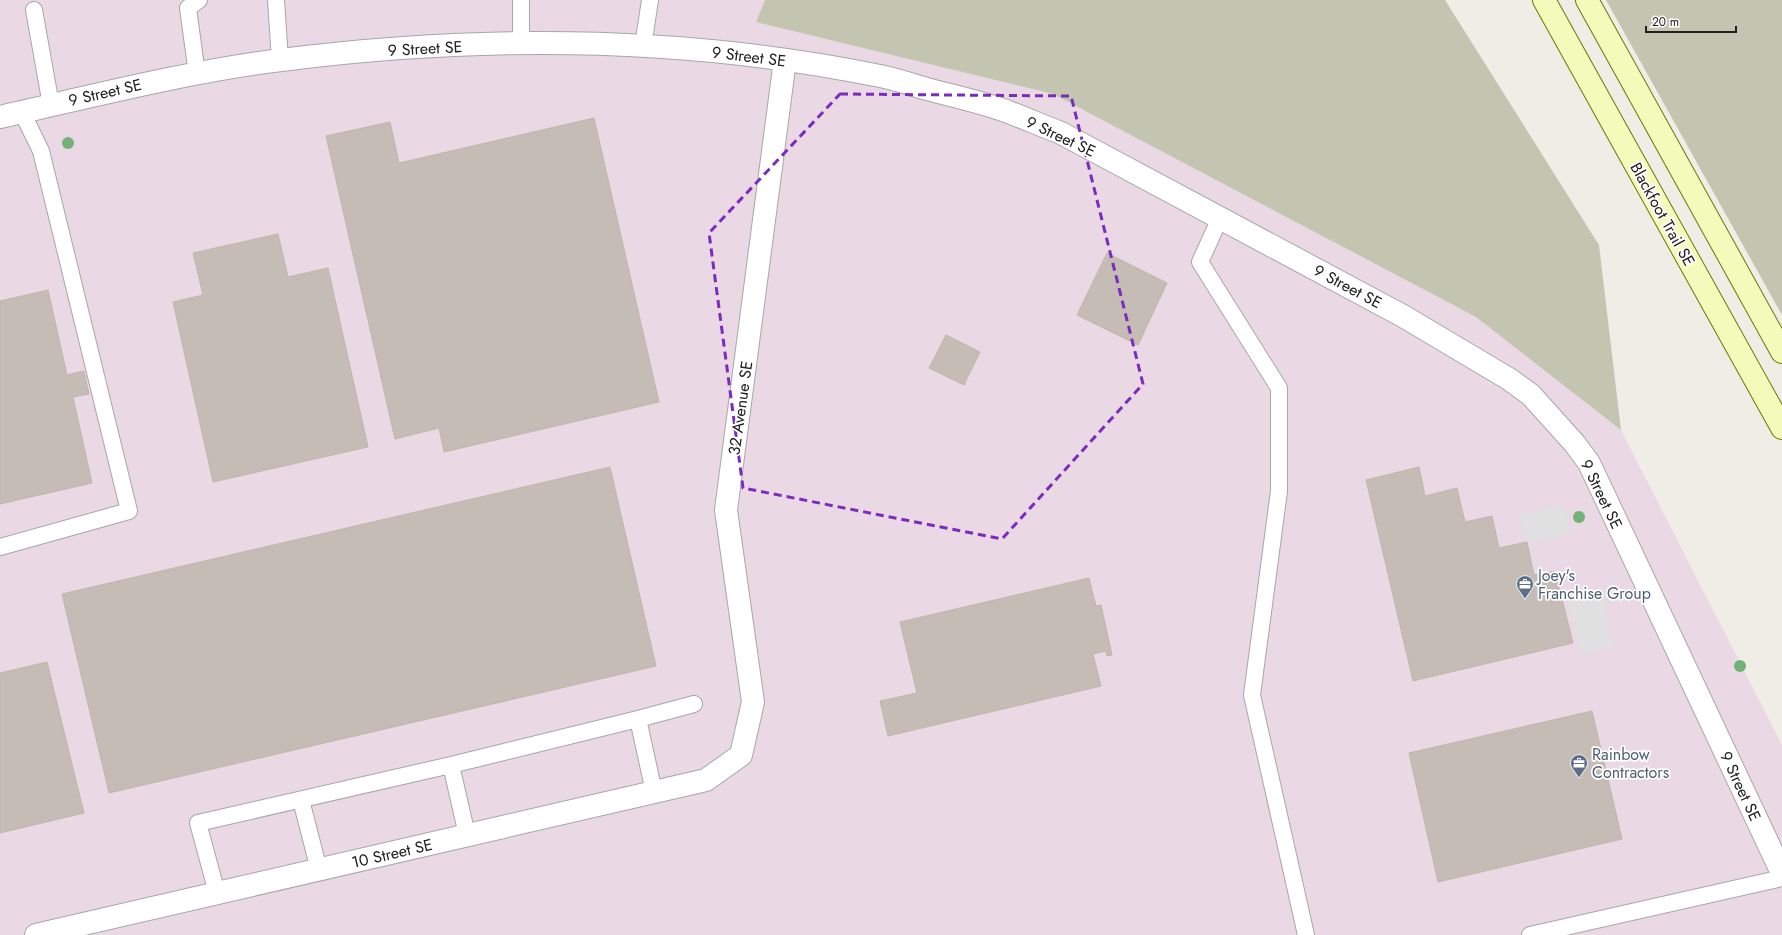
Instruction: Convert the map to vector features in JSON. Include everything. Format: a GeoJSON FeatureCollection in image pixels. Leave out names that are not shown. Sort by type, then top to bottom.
{"type":"FeatureCollection","features":[{"type":"Feature","properties":{"kind":"main road","name":"Blackfoot Trail SE"},"geometry":{"type":"LineString","coordinates":[[1544,0],[1782,428]]}},
{"type":"Feature","properties":{"kind":"main road"},"geometry":{"type":"LineString","coordinates":[[1587,0],[1782,352]]}},
{"type":"Feature","properties":{"kind":"street","name":"9 Street SE"},"geometry":{"type":"LineString","coordinates":[[0,117],[136,85],[280,60],[406,48],[521,43],[643,46],[721,52],[785,60],[877,75],[1004,111],[1061,133],[1403,316],[1509,379],[1531,395],[1575,444],[1588,463],[1782,873]]}},
{"type":"Feature","properties":{"kind":"street","name":"32 Avenue SE"},"geometry":{"type":"LineString","coordinates":[[741,755],[753,702],[726,510],[785,60]]}},
{"type":"Feature","properties":{"kind":"street","name":"10 Street SE"},"geometry":{"type":"LineString","coordinates":[[36,935],[706,780],[741,755]]}},
{"type":"Feature","properties":{"kind":"lane"},"geometry":{"type":"LineString","coordinates":[[197,74],[188,8],[199,0]]}},
{"type":"Feature","properties":{"kind":"lane"},"geometry":{"type":"LineString","coordinates":[[276,0],[280,60]]}},
{"type":"Feature","properties":{"kind":"lane"},"geometry":{"type":"LineString","coordinates":[[520,0],[521,43]]}},
{"type":"Feature","properties":{"kind":"lane"},"geometry":{"type":"LineString","coordinates":[[643,46],[650,0]]}},
{"type":"Feature","properties":{"kind":"lane"},"geometry":{"type":"LineString","coordinates":[[34,10],[50,105]]}},
{"type":"Feature","properties":{"kind":"lane"},"geometry":{"type":"LineString","coordinates":[[0,547],[130,511],[41,151],[22,112]]}},
{"type":"Feature","properties":{"kind":"lane"},"geometry":{"type":"LineString","coordinates":[[1220,218],[1200,262],[1279,388],[1279,491],[1252,695],[1306,935]]}},
{"type":"Feature","properties":{"kind":"lane"},"geometry":{"type":"LineString","coordinates":[[217,893],[198,823],[451,765],[638,720],[694,704]]}},
{"type":"Feature","properties":{"kind":"lane"},"geometry":{"type":"LineString","coordinates":[[638,720],[654,792]]}},
{"type":"Feature","properties":{"kind":"lane"},"geometry":{"type":"LineString","coordinates":[[451,765],[467,835]]}},
{"type":"Feature","properties":{"kind":"lane"},"geometry":{"type":"LineString","coordinates":[[302,800],[319,870]]}},
{"type":"Feature","properties":{"kind":"lane"},"geometry":{"type":"LineString","coordinates":[[1530,935],[1782,878]]}},
{"type":"Feature","properties":{"kind":"highlighted area"},"geometry":{"type":"Polygon","coordinates":[[[840,94],[1071,96],[1143,384],[1002,539],[743,488],[709,233],[840,94]]]}},
{"type":"Feature","properties":{"kind":"shaded area"},"geometry":{"type":"Polygon","coordinates":[[[0,0],[765,0],[757,22],[1053,94],[1476,317],[1621,430],[1782,745],[1782,935],[0,935],[0,0]]]}},
{"type":"Feature","properties":{"kind":"shaded area"},"geometry":{"type":"Polygon","coordinates":[[[765,0],[1445,0],[1599,245],[1621,430],[1476,317],[1053,94],[756,22],[765,0]]]}},
{"type":"Feature","properties":{"kind":"shaded area"},"geometry":{"type":"Polygon","coordinates":[[[1606,0],[1782,0],[1782,315],[1606,0]]]}},
{"type":"Feature","properties":{"kind":"shaded area"},"geometry":{"type":"Polygon","coordinates":[[[1564,505],[1571,533],[1526,543],[1520,515],[1564,505]]]}},
{"type":"Feature","properties":{"kind":"shaded area"},"geometry":{"type":"Polygon","coordinates":[[[1601,589],[1615,646],[1581,654],[1567,597],[1601,589]]]}},
{"type":"Feature","properties":{"kind":"building"},"geometry":{"type":"Polygon","coordinates":[[[594,118],[659,402],[444,452],[439,428],[395,439],[326,136],[390,122],[399,163],[594,118]]]}},
{"type":"Feature","properties":{"kind":"building"},"geometry":{"type":"Polygon","coordinates":[[[278,234],[288,277],[328,268],[368,447],[213,482],[173,302],[203,295],[193,253],[278,234]]]}},
{"type":"Feature","properties":{"kind":"building"},"geometry":{"type":"Polygon","coordinates":[[[1107,253],[1167,283],[1138,345],[1077,315],[1107,253]]]}},
{"type":"Feature","properties":{"kind":"building"},"geometry":{"type":"Polygon","coordinates":[[[48,290],[67,375],[84,371],[89,394],[73,397],[92,483],[0,504],[0,301],[48,290]]]}},
{"type":"Feature","properties":{"kind":"building"},"geometry":{"type":"Polygon","coordinates":[[[946,335],[980,352],[964,385],[929,368],[946,335]]]}},
{"type":"Feature","properties":{"kind":"building"},"geometry":{"type":"Polygon","coordinates":[[[610,467],[656,666],[109,793],[62,594],[610,467]]]}},
{"type":"Feature","properties":{"kind":"building"},"geometry":{"type":"Polygon","coordinates":[[[1419,467],[1425,496],[1457,488],[1465,522],[1492,516],[1499,548],[1527,542],[1534,575],[1555,571],[1573,643],[1413,681],[1366,480],[1419,467]]]}},
{"type":"Feature","properties":{"kind":"building"},"geometry":{"type":"Polygon","coordinates":[[[1089,578],[1096,606],[1101,605],[1112,655],[1107,656],[1106,651],[1093,654],[1101,686],[888,736],[880,701],[917,693],[900,622],[1089,578]]]}},
{"type":"Feature","properties":{"kind":"building"},"geometry":{"type":"Polygon","coordinates":[[[47,662],[84,813],[0,833],[0,673],[47,662]]]}},
{"type":"Feature","properties":{"kind":"building"},"geometry":{"type":"Polygon","coordinates":[[[1592,711],[1622,839],[1438,882],[1409,753],[1592,711]]]}},
{"type":"Feature","properties":{"kind":"place","name":"Joey's Franchise Group"},"geometry":{"type":"Point","coordinates":[1525,599]}},
{"type":"Feature","properties":{"kind":"place","name":"Rainbow Contractors"},"geometry":{"type":"Point","coordinates":[1579,778]}}]}
